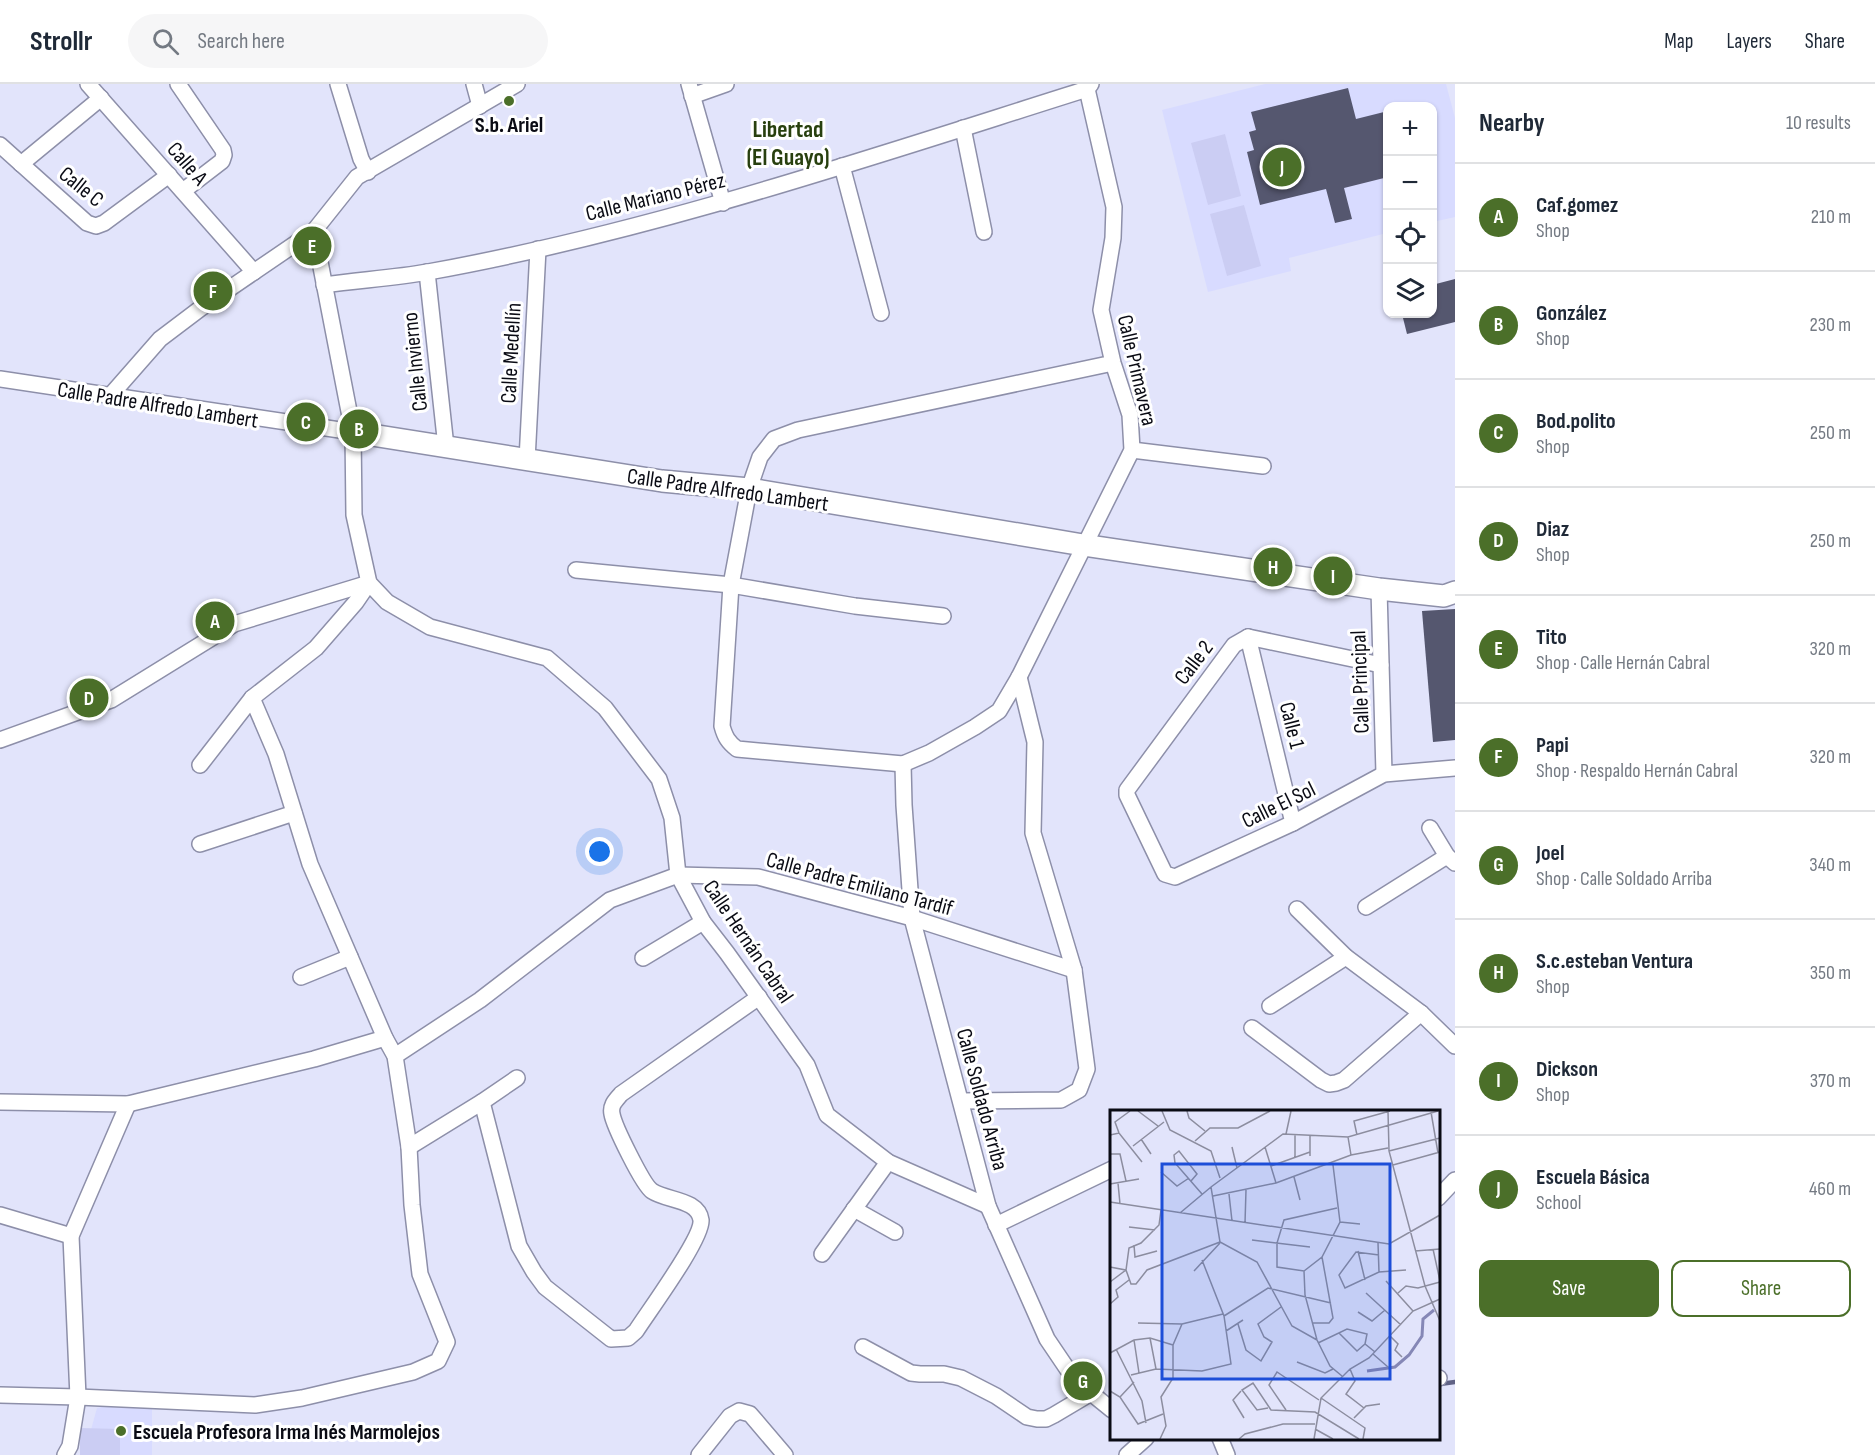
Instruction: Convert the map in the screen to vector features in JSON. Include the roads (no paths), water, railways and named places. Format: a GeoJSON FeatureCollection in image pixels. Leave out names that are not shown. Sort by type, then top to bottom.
{"type":"FeatureCollection","features":[{"type":"Feature","properties":{"kind":"street","name":"Calle A"},"geometry":{"type":"LineString","coordinates":[[88,84],[254,272]]}},
{"type":"Feature","properties":{"kind":"street"},"geometry":{"type":"LineString","coordinates":[[178,84],[223,150],[224,155],[222,161],[183,192]]}},
{"type":"Feature","properties":{"kind":"street"},"geometry":{"type":"LineString","coordinates":[[338,84],[368,172]]}},
{"type":"Feature","properties":{"kind":"street"},"geometry":{"type":"LineString","coordinates":[[474,84],[480,106]]}},
{"type":"Feature","properties":{"kind":"street"},"geometry":{"type":"LineString","coordinates":[[110,396],[160,339],[201,308],[314,231],[357,177],[517,84]]}},
{"type":"Feature","properties":{"kind":"street"},"geometry":{"type":"LineString","coordinates":[[723,203],[691,90],[726,84]]}},
{"type":"Feature","properties":{"kind":"street","name":"Calle Mariano Pérez"},"geometry":{"type":"LineString","coordinates":[[324,285],[427,272],[538,249],[723,203],[1089,86]]}},
{"type":"Feature","properties":{"kind":"street","name":"Calle Primavera"},"geometry":{"type":"LineString","coordinates":[[903,764],[929,753],[999,711],[1019,677],[1131,450],[1130,415],[1113,363],[1101,310],[1113,238],[1114,207],[1089,86]]}},
{"type":"Feature","properties":{"kind":"street"},"geometry":{"type":"LineString","coordinates":[[21,164],[101,98]]}},
{"type":"Feature","properties":{"kind":"street"},"geometry":{"type":"LineString","coordinates":[[963,128],[984,232]]}},
{"type":"Feature","properties":{"kind":"street","name":"Calle C"},"geometry":{"type":"LineString","coordinates":[[0,145],[87,223],[96,226],[104,223],[169,175]]}},
{"type":"Feature","properties":{"kind":"street"},"geometry":{"type":"LineString","coordinates":[[842,166],[881,313]]}},
{"type":"Feature","properties":{"kind":"street"},"geometry":{"type":"LineString","coordinates":[[200,765],[252,698],[316,648],[356,602],[369,583],[354,516],[353,432],[314,231]]}},
{"type":"Feature","properties":{"kind":"street","name":"Calle Medellín"},"geometry":{"type":"LineString","coordinates":[[527,460],[538,249]]}},
{"type":"Feature","properties":{"kind":"street","name":"Calle Invierno"},"geometry":{"type":"LineString","coordinates":[[427,272],[446,447]]}},
{"type":"Feature","properties":{"kind":"street"},"geometry":{"type":"LineString","coordinates":[[903,764],[737,749],[725,737],[722,726],[731,585],[749,489],[760,457],[774,439],[798,430],[1113,363]]}},
{"type":"Feature","properties":{"kind":"street","name":"Calle Padre Alfredo Lambert"},"geometry":{"type":"LineString","coordinates":[[0,379],[353,432],[662,482],[749,489],[1083,545],[1379,589],[1444,596],[1455,592]]}},
{"type":"Feature","properties":{"kind":"street"},"geometry":{"type":"LineString","coordinates":[[1131,450],[1263,466]]}},
{"type":"Feature","properties":{"kind":"street"},"geometry":{"type":"LineString","coordinates":[[576,570],[731,585],[855,606],[943,616]]}},
{"type":"Feature","properties":{"kind":"street"},"geometry":{"type":"LineString","coordinates":[[0,740],[111,700],[234,624],[369,583]]}},
{"type":"Feature","properties":{"kind":"street","name":"Calle Hernán Cabral"},"geometry":{"type":"LineString","coordinates":[[369,583],[387,602],[430,627],[547,658],[604,708],[659,779],[672,818],[678,875],[704,922],[807,1065],[827,1115],[888,1162],[988,1206]]}},
{"type":"Feature","properties":{"kind":"street","name":"Calle Principal"},"geometry":{"type":"LineString","coordinates":[[1379,589],[1384,774]]}},
{"type":"Feature","properties":{"kind":"street","name":"Calle 2"},"geometry":{"type":"LineString","coordinates":[[1145,835],[1127,795],[1127,790],[1234,645],[1248,637],[1381,665]]}},
{"type":"Feature","properties":{"kind":"street","name":"Calle 1"},"geometry":{"type":"LineString","coordinates":[[1248,637],[1293,823]]}},
{"type":"Feature","properties":{"kind":"street"},"geometry":{"type":"LineString","coordinates":[[961,1101],[1061,1100],[1079,1090],[1087,1069],[1074,970],[1033,833],[1035,742],[1019,677]]}},
{"type":"Feature","properties":{"kind":"street"},"geometry":{"type":"LineString","coordinates":[[0,1395],[255,1404],[302,1398],[402,1374],[438,1361],[447,1342],[420,1274],[412,1204],[409,1147],[395,1056],[385,1038],[310,864],[276,754],[252,698]]}},
{"type":"Feature","properties":{"kind":"street","name":"Calle Soldado Arriba"},"geometry":{"type":"LineString","coordinates":[[903,764],[912,918],[988,1206],[1047,1339],[1070,1373],[1110,1408]]}},
{"type":"Feature","properties":{"kind":"street","name":"Calle El Sol"},"geometry":{"type":"LineString","coordinates":[[1145,835],[1165,874],[1175,877],[1293,823],[1384,774],[1455,768]]}},
{"type":"Feature","properties":{"kind":"street"},"geometry":{"type":"LineString","coordinates":[[200,844],[294,813]]}},
{"type":"Feature","properties":{"kind":"street"},"geometry":{"type":"LineString","coordinates":[[1366,907],[1451,860],[1430,828]]}},
{"type":"Feature","properties":{"kind":"street","name":"Calle Padre Emiliano Tardif"},"geometry":{"type":"LineString","coordinates":[[395,1056],[480,1000],[610,900],[678,875],[758,877],[912,918],[1074,970]]}},
{"type":"Feature","properties":{"kind":"street"},"geometry":{"type":"LineString","coordinates":[[1297,909],[1346,957],[1421,1013],[1455,1046]]}},
{"type":"Feature","properties":{"kind":"street"},"geometry":{"type":"LineString","coordinates":[[643,958],[704,922]]}},
{"type":"Feature","properties":{"kind":"street"},"geometry":{"type":"LineString","coordinates":[[301,978],[350,957]]}},
{"type":"Feature","properties":{"kind":"street"},"geometry":{"type":"LineString","coordinates":[[1270,1006],[1346,957]]}},
{"type":"Feature","properties":{"kind":"street"},"geometry":{"type":"LineString","coordinates":[[482,1102],[519,1246],[534,1272],[545,1287],[611,1339],[628,1338],[636,1331],[696,1239],[701,1221],[696,1209],[682,1201],[662,1197],[649,1189],[629,1154],[611,1113],[612,1103],[621,1094],[759,997]]}},
{"type":"Feature","properties":{"kind":"street"},"geometry":{"type":"LineString","coordinates":[[1252,1028],[1329,1084],[1336,1083],[1350,1075],[1421,1013]]}},
{"type":"Feature","properties":{"kind":"street"},"geometry":{"type":"LineString","coordinates":[[0,1102],[128,1104],[314,1059],[385,1038]]}},
{"type":"Feature","properties":{"kind":"street"},"geometry":{"type":"LineString","coordinates":[[409,1147],[516,1078]]}},
{"type":"Feature","properties":{"kind":"street"},"geometry":{"type":"LineString","coordinates":[[65,1455],[70,1446],[78,1397],[71,1236],[128,1104]]}},
{"type":"Feature","properties":{"kind":"street"},"geometry":{"type":"LineString","coordinates":[[822,1254],[888,1162]]}},
{"type":"Feature","properties":{"kind":"street"},"geometry":{"type":"LineString","coordinates":[[996,1225],[1110,1170]]}},
{"type":"Feature","properties":{"kind":"street"},"geometry":{"type":"LineString","coordinates":[[1440,1196],[1455,1180]]}},
{"type":"Feature","properties":{"kind":"street"},"geometry":{"type":"LineString","coordinates":[[854,1209],[896,1232]]}},
{"type":"Feature","properties":{"kind":"street"},"geometry":{"type":"LineString","coordinates":[[0,1215],[71,1236]]}},
{"type":"Feature","properties":{"kind":"street"},"geometry":{"type":"LineString","coordinates":[[863,1347],[911,1373],[944,1374],[960,1378],[996,1396],[1027,1417],[1046,1419],[1091,1393]]}},
{"type":"Feature","properties":{"kind":"street"},"geometry":{"type":"LineString","coordinates":[[699,1455],[730,1416],[739,1411],[750,1414],[785,1455]]}},
{"type":"Feature","properties":{"kind":"street"},"geometry":{"type":"LineString","coordinates":[[1127,1455],[1144,1440]]}},
{"type":"Feature","properties":{"kind":"street"},"geometry":{"type":"LineString","coordinates":[[1221,1440],[1227,1455]]}},
{"type":"Feature","properties":{"kind":"waterway"},"geometry":{"type":"LineString","coordinates":[[1440,1384],[1455,1382]]}},
{"type":"Feature","properties":{"kind":"place","name":"S.b. Ariel"},"geometry":{"type":"Point","coordinates":[509,101]}},
{"type":"Feature","properties":{"kind":"place","name":"Escuela Básica"},"geometry":{"type":"Point","coordinates":[1282,167]}},
{"type":"Feature","properties":{"kind":"place","name":"Tito"},"geometry":{"type":"Point","coordinates":[312,246]}},
{"type":"Feature","properties":{"kind":"place","name":"Papi"},"geometry":{"type":"Point","coordinates":[213,291]}},
{"type":"Feature","properties":{"kind":"place","name":"Bod.polito"},"geometry":{"type":"Point","coordinates":[306,422]}},
{"type":"Feature","properties":{"kind":"place","name":"González"},"geometry":{"type":"Point","coordinates":[359,429]}},
{"type":"Feature","properties":{"kind":"place","name":"S.c.esteban Ventura"},"geometry":{"type":"Point","coordinates":[1273,567]}},
{"type":"Feature","properties":{"kind":"place","name":"Dickson"},"geometry":{"type":"Point","coordinates":[1333,576]}},
{"type":"Feature","properties":{"kind":"place","name":"Caf.gomez"},"geometry":{"type":"Point","coordinates":[215,621]}},
{"type":"Feature","properties":{"kind":"place","name":"Diaz"},"geometry":{"type":"Point","coordinates":[89,698]}},
{"type":"Feature","properties":{"kind":"place","name":"Joel"},"geometry":{"type":"Point","coordinates":[1083,1381]}},
{"type":"Feature","properties":{"kind":"place","name":"Escuela Profesora Irma Inés Marmolejos"},"geometry":{"type":"Point","coordinates":[121,1431]}},
{"type":"Feature","properties":{"kind":"district","name":"Libertad (El Guayo)"},"geometry":{"type":"Point","coordinates":[788,143]}}]}
